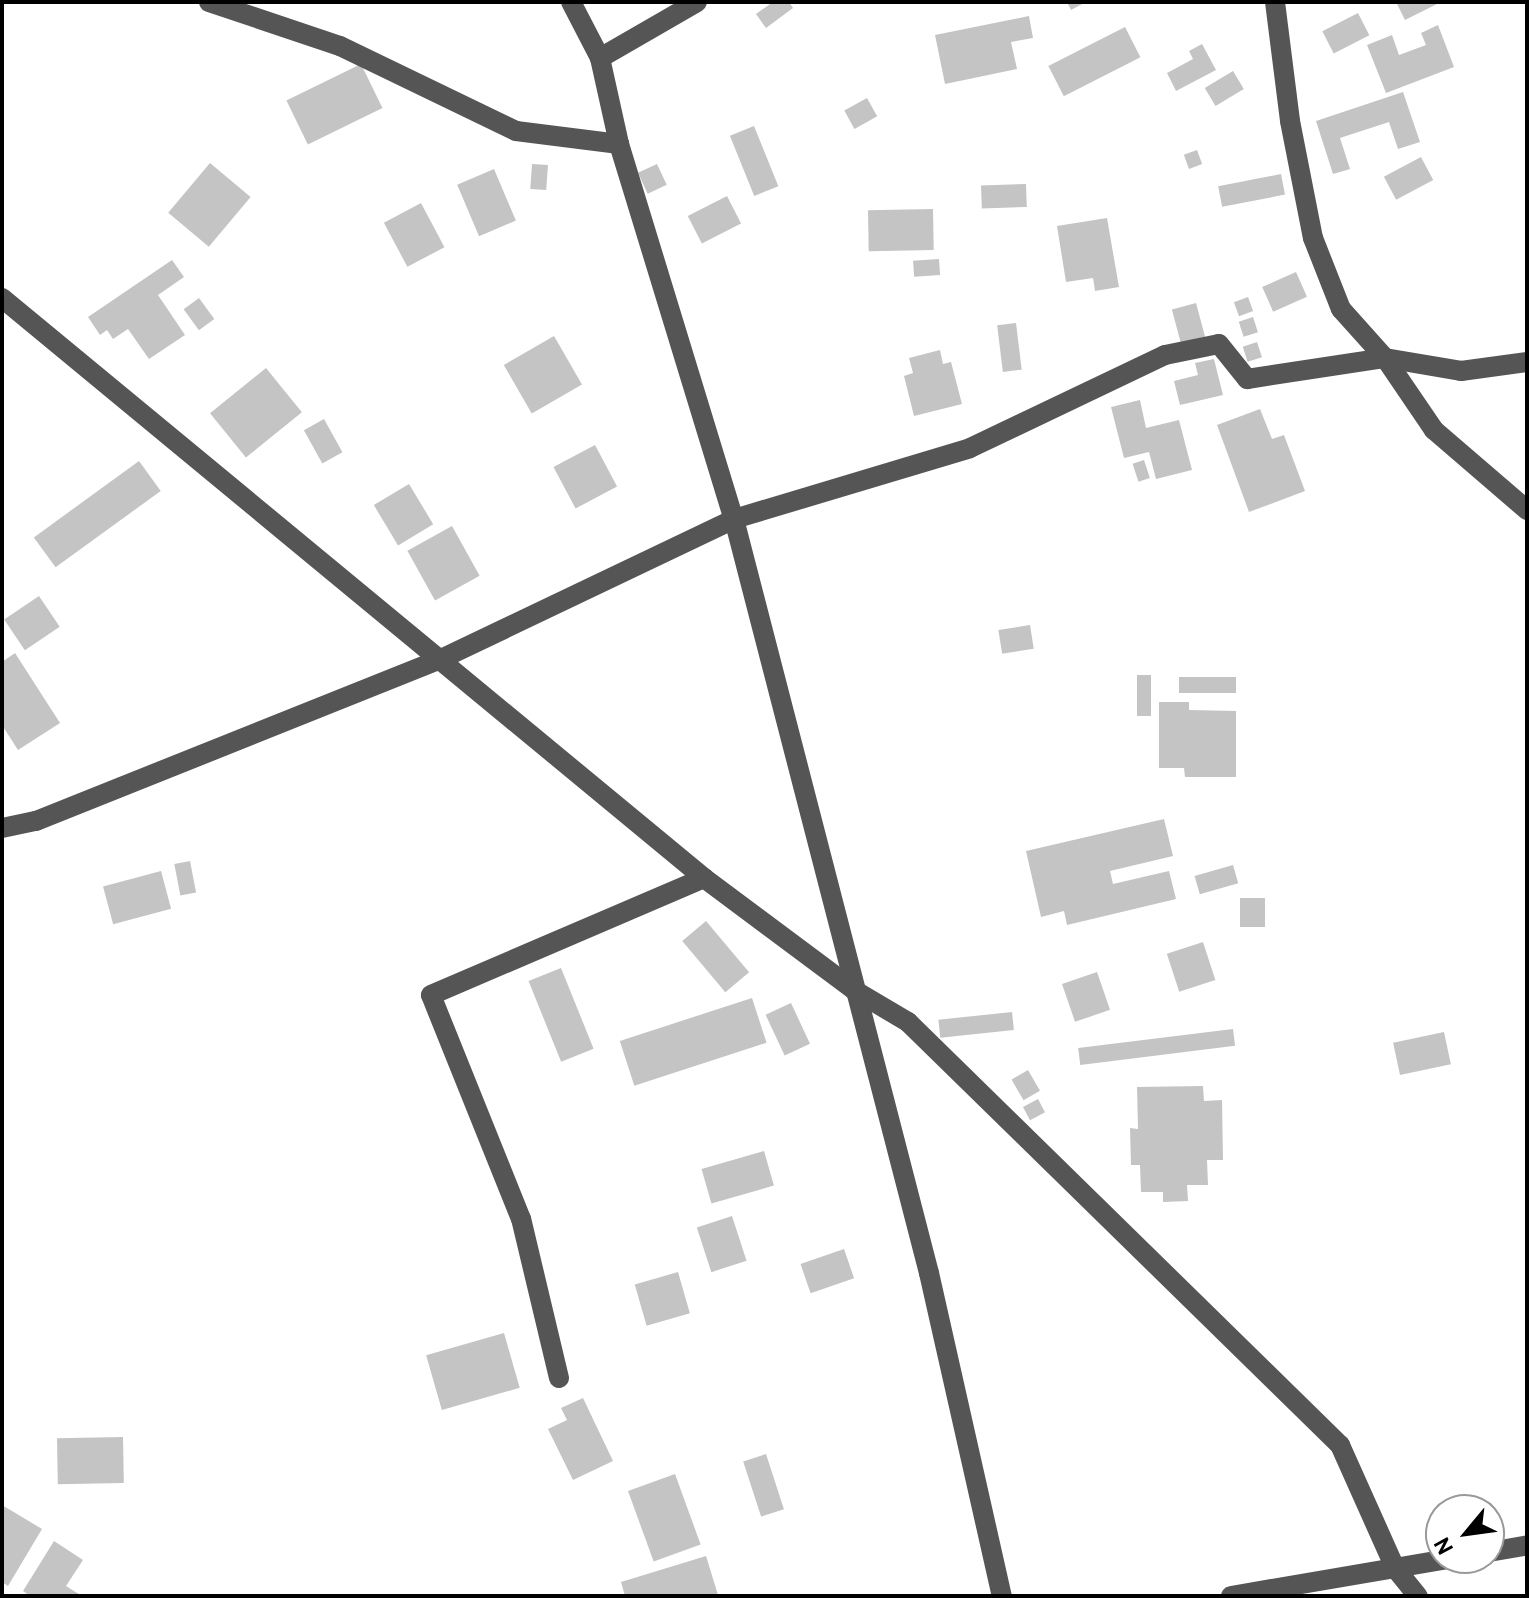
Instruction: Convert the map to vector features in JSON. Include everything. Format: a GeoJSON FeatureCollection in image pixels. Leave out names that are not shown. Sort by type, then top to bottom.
{"type":"FeatureCollection","features":[{"type":"Feature","properties":{"kind":"street"},"geometry":{"type":"LineString","coordinates":[[209,2],[340,46],[516,131],[619,144]]}},
{"type":"Feature","properties":{"kind":"street"},"geometry":{"type":"LineString","coordinates":[[571,2],[600,58],[619,144],[734,519],[929,1273],[1002,1596]]}},
{"type":"Feature","properties":{"kind":"street"},"geometry":{"type":"LineString","coordinates":[[600,58],[697,2]]}},
{"type":"Feature","properties":{"kind":"street"},"geometry":{"type":"LineString","coordinates":[[1275,2],[1290,121],[1313,238],[1341,309],[1385,358],[1434,430],[1527,510]]}},
{"type":"Feature","properties":{"kind":"street"},"geometry":{"type":"LineString","coordinates":[[2,298],[704,878],[854,990],[908,1022],[1340,1445],[1395,1568],[1418,1596]]}},
{"type":"Feature","properties":{"kind":"street"},"geometry":{"type":"LineString","coordinates":[[2,828],[36,821],[441,659],[734,519],[970,448],[1165,355],[1219,344],[1247,379],[1385,358],[1461,371],[1527,362]]}},
{"type":"Feature","properties":{"kind":"street"},"geometry":{"type":"LineString","coordinates":[[559,1378],[521,1219],[431,995],[704,878]]}},
{"type":"Feature","properties":{"kind":"street"},"geometry":{"type":"LineString","coordinates":[[1505,1549],[1527,1545]]}},
{"type":"Feature","properties":{"kind":"street"},"geometry":{"type":"LineString","coordinates":[[1231,1596],[1425,1563]]}},
{"type":"Feature","properties":{"kind":"building"},"geometry":{"type":"Polygon","coordinates":[[[773,2],[789,2],[793,8],[766,28],[756,14],[773,2]]]}},
{"type":"Feature","properties":{"kind":"building"},"geometry":{"type":"Polygon","coordinates":[[[1067,2],[1086,2],[1071,10],[1067,2]]]}},
{"type":"Feature","properties":{"kind":"building"},"geometry":{"type":"Polygon","coordinates":[[[1396,2],[1441,2],[1405,20],[1396,2]]]}},
{"type":"Feature","properties":{"kind":"building"},"geometry":{"type":"Polygon","coordinates":[[[1358,13],[1369,35],[1334,53],[1322,31],[1358,13]]]}},
{"type":"Feature","properties":{"kind":"building"},"geometry":{"type":"Polygon","coordinates":[[[1029,16],[1033,38],[1011,42],[1017,69],[945,84],[935,35],[1029,16]]]}},
{"type":"Feature","properties":{"kind":"building"},"geometry":{"type":"Polygon","coordinates":[[[1438,25],[1454,67],[1386,93],[1367,45],[1392,35],[1399,55],[1426,45],[1421,33],[1438,25]]]}},
{"type":"Feature","properties":{"kind":"building"},"geometry":{"type":"Polygon","coordinates":[[[1125,27],[1140,57],[1064,96],[1048,66],[1125,27]]]}},
{"type":"Feature","properties":{"kind":"building"},"geometry":{"type":"Polygon","coordinates":[[[1202,44],[1216,70],[1176,91],[1167,73],[1193,59],[1189,51],[1202,44]]]}},
{"type":"Feature","properties":{"kind":"building"},"geometry":{"type":"Polygon","coordinates":[[[361,64],[382,108],[308,144],[286,100],[361,64]]]}},
{"type":"Feature","properties":{"kind":"building"},"geometry":{"type":"Polygon","coordinates":[[[1233,71],[1244,89],[1216,106],[1205,88],[1233,71]]]}},
{"type":"Feature","properties":{"kind":"building"},"geometry":{"type":"Polygon","coordinates":[[[1403,92],[1420,142],[1398,149],[1389,122],[1340,138],[1350,169],[1333,174],[1316,121],[1403,92]]]}},
{"type":"Feature","properties":{"kind":"building"},"geometry":{"type":"Polygon","coordinates":[[[867,98],[877,116],[854,129],[844,111],[867,98]]]}},
{"type":"Feature","properties":{"kind":"building"},"geometry":{"type":"Polygon","coordinates":[[[754,126],[778,186],[754,196],[730,136],[754,126]]]}},
{"type":"Feature","properties":{"kind":"building"},"geometry":{"type":"Polygon","coordinates":[[[1197,150],[1202,164],[1189,169],[1184,155],[1197,150]]]}},
{"type":"Feature","properties":{"kind":"building"},"geometry":{"type":"Polygon","coordinates":[[[1421,157],[1433,180],[1396,200],[1384,177],[1421,157]]]}},
{"type":"Feature","properties":{"kind":"building"},"geometry":{"type":"Polygon","coordinates":[[[210,163],[251,197],[209,247],[168,213],[210,163]]]}},
{"type":"Feature","properties":{"kind":"building"},"geometry":{"type":"Polygon","coordinates":[[[532,164],[548,165],[546,190],[530,189],[532,164]]]}},
{"type":"Feature","properties":{"kind":"building"},"geometry":{"type":"Polygon","coordinates":[[[657,164],[667,185],[648,194],[638,173],[657,164]]]}},
{"type":"Feature","properties":{"kind":"building"},"geometry":{"type":"Polygon","coordinates":[[[494,169],[516,221],[479,236],[457,185],[494,169]]]}},
{"type":"Feature","properties":{"kind":"building"},"geometry":{"type":"Polygon","coordinates":[[[1281,174],[1285,195],[1222,207],[1218,186],[1281,174]]]}},
{"type":"Feature","properties":{"kind":"building"},"geometry":{"type":"Polygon","coordinates":[[[1026,184],[1027,207],[982,209],[981,186],[1026,184]]]}},
{"type":"Feature","properties":{"kind":"building"},"geometry":{"type":"Polygon","coordinates":[[[727,196],[741,224],[702,244],[688,216],[727,196]]]}},
{"type":"Feature","properties":{"kind":"building"},"geometry":{"type":"Polygon","coordinates":[[[421,203],[444,247],[407,267],[384,223],[421,203]]]}},
{"type":"Feature","properties":{"kind":"building"},"geometry":{"type":"Polygon","coordinates":[[[933,209],[934,250],[869,251],[868,210],[933,209]]]}},
{"type":"Feature","properties":{"kind":"building"},"geometry":{"type":"Polygon","coordinates":[[[1107,218],[1119,287],[1095,291],[1093,278],[1066,282],[1057,226],[1107,218]]]}},
{"type":"Feature","properties":{"kind":"building"},"geometry":{"type":"Polygon","coordinates":[[[939,259],[940,275],[914,277],[913,261],[939,259]]]}},
{"type":"Feature","properties":{"kind":"building"},"geometry":{"type":"Polygon","coordinates":[[[172,260],[184,277],[158,295],[185,335],[149,359],[128,329],[113,339],[107,330],[100,335],[88,317],[172,260]]]}},
{"type":"Feature","properties":{"kind":"building"},"geometry":{"type":"Polygon","coordinates":[[[1296,272],[1307,297],[1273,312],[1262,287],[1296,272]]]}},
{"type":"Feature","properties":{"kind":"building"},"geometry":{"type":"Polygon","coordinates":[[[1248,297],[1253,311],[1239,316],[1234,302],[1248,297]]]}},
{"type":"Feature","properties":{"kind":"building"},"geometry":{"type":"Polygon","coordinates":[[[199,298],[214,319],[199,330],[184,309],[199,298]]]}},
{"type":"Feature","properties":{"kind":"building"},"geometry":{"type":"Polygon","coordinates":[[[1196,303],[1205,337],[1181,343],[1172,309],[1196,303]]]}},
{"type":"Feature","properties":{"kind":"building"},"geometry":{"type":"Polygon","coordinates":[[[1253,317],[1258,332],[1244,337],[1239,322],[1253,317]]]}},
{"type":"Feature","properties":{"kind":"building"},"geometry":{"type":"Polygon","coordinates":[[[1016,323],[1022,370],[1003,372],[997,325],[1016,323]]]}},
{"type":"Feature","properties":{"kind":"building"},"geometry":{"type":"Polygon","coordinates":[[[554,336],[582,384],[532,413],[504,365],[554,336]]]}},
{"type":"Feature","properties":{"kind":"building"},"geometry":{"type":"Polygon","coordinates":[[[1257,342],[1262,357],[1248,362],[1243,347],[1257,342]]]}},
{"type":"Feature","properties":{"kind":"building"},"geometry":{"type":"Polygon","coordinates":[[[940,350],[943,364],[951,362],[962,404],[914,416],[904,376],[913,373],[909,358],[940,350]]]}},
{"type":"Feature","properties":{"kind":"building"},"geometry":{"type":"Polygon","coordinates":[[[1214,359],[1223,395],[1180,405],[1174,381],[1198,375],[1195,363],[1214,359]]]}},
{"type":"Feature","properties":{"kind":"building"},"geometry":{"type":"Polygon","coordinates":[[[266,368],[302,412],[246,458],[210,413],[266,368]]]}},
{"type":"Feature","properties":{"kind":"building"},"geometry":{"type":"Polygon","coordinates":[[[1140,400],[1146,428],[1179,420],[1192,470],[1156,479],[1149,452],[1124,458],[1111,407],[1140,400]]]}},
{"type":"Feature","properties":{"kind":"building"},"geometry":{"type":"Polygon","coordinates":[[[1260,409],[1272,439],[1284,435],[1305,491],[1249,512],[1217,425],[1260,409]]]}},
{"type":"Feature","properties":{"kind":"building"},"geometry":{"type":"Polygon","coordinates":[[[324,419],[342,452],[322,463],[304,430],[324,419]]]}},
{"type":"Feature","properties":{"kind":"building"},"geometry":{"type":"Polygon","coordinates":[[[595,445],[617,486],[576,509],[554,467],[595,445]]]}},
{"type":"Feature","properties":{"kind":"building"},"geometry":{"type":"Polygon","coordinates":[[[1144,460],[1150,478],[1138,482],[1133,464],[1144,460]]]}},
{"type":"Feature","properties":{"kind":"building"},"geometry":{"type":"Polygon","coordinates":[[[139,461],[161,491],[56,567],[34,537],[139,461]]]}},
{"type":"Feature","properties":{"kind":"building"},"geometry":{"type":"Polygon","coordinates":[[[409,484],[433,524],[398,545],[374,505],[409,484]]]}},
{"type":"Feature","properties":{"kind":"building"},"geometry":{"type":"Polygon","coordinates":[[[452,526],[480,576],[435,601],[407,551],[452,526]]]}},
{"type":"Feature","properties":{"kind":"building"},"geometry":{"type":"Polygon","coordinates":[[[39,596],[60,627],[25,650],[4,619],[39,596]]]}},
{"type":"Feature","properties":{"kind":"building"},"geometry":{"type":"Polygon","coordinates":[[[1030,625],[1034,649],[1002,654],[998,630],[1030,625]]]}},
{"type":"Feature","properties":{"kind":"building"},"geometry":{"type":"Polygon","coordinates":[[[15,653],[60,723],[18,750],[2,725],[2,662],[15,653]]]}},
{"type":"Feature","properties":{"kind":"building"},"geometry":{"type":"Polygon","coordinates":[[[1137,675],[1151,675],[1151,716],[1137,716],[1137,675]]]}},
{"type":"Feature","properties":{"kind":"building"},"geometry":{"type":"Polygon","coordinates":[[[1179,677],[1236,677],[1236,693],[1179,693],[1179,677]]]}},
{"type":"Feature","properties":{"kind":"building"},"geometry":{"type":"Polygon","coordinates":[[[1159,702],[1189,702],[1189,710],[1236,711],[1236,777],[1185,777],[1184,768],[1159,768],[1159,702]]]}},
{"type":"Feature","properties":{"kind":"building"},"geometry":{"type":"Polygon","coordinates":[[[1164,819],[1173,856],[1110,871],[1113,884],[1169,871],[1176,899],[1067,925],[1064,911],[1041,917],[1026,851],[1164,819]]]}},
{"type":"Feature","properties":{"kind":"building"},"geometry":{"type":"Polygon","coordinates":[[[190,861],[196,892],[180,895],[174,864],[190,861]]]}},
{"type":"Feature","properties":{"kind":"building"},"geometry":{"type":"Polygon","coordinates":[[[1233,865],[1238,883],[1200,894],[1195,876],[1233,865]]]}},
{"type":"Feature","properties":{"kind":"building"},"geometry":{"type":"Polygon","coordinates":[[[161,871],[171,909],[113,924],[103,887],[161,871]]]}},
{"type":"Feature","properties":{"kind":"building"},"geometry":{"type":"Polygon","coordinates":[[[1240,898],[1265,898],[1265,927],[1240,927],[1240,898]]]}},
{"type":"Feature","properties":{"kind":"building"},"geometry":{"type":"Polygon","coordinates":[[[706,921],[749,972],[725,992],[682,941],[706,921]]]}},
{"type":"Feature","properties":{"kind":"building"},"geometry":{"type":"Polygon","coordinates":[[[1203,942],[1215,980],[1179,992],[1167,954],[1203,942]]]}},
{"type":"Feature","properties":{"kind":"building"},"geometry":{"type":"Polygon","coordinates":[[[561,968],[594,1049],[561,1062],[529,981],[561,968]]]}},
{"type":"Feature","properties":{"kind":"building"},"geometry":{"type":"Polygon","coordinates":[[[1097,972],[1110,1010],[1075,1022],[1062,984],[1097,972]]]}},
{"type":"Feature","properties":{"kind":"building"},"geometry":{"type":"Polygon","coordinates":[[[752,998],[767,1043],[634,1086],[620,1041],[752,998]]]}},
{"type":"Feature","properties":{"kind":"building"},"geometry":{"type":"Polygon","coordinates":[[[791,1003],[810,1044],[785,1056],[766,1015],[791,1003]]]}},
{"type":"Feature","properties":{"kind":"building"},"geometry":{"type":"Polygon","coordinates":[[[1012,1012],[1014,1030],[940,1038],[938,1020],[1012,1012]]]}},
{"type":"Feature","properties":{"kind":"building"},"geometry":{"type":"Polygon","coordinates":[[[1233,1029],[1235,1046],[1080,1065],[1078,1048],[1233,1029]]]}},
{"type":"Feature","properties":{"kind":"building"},"geometry":{"type":"Polygon","coordinates":[[[1444,1032],[1451,1064],[1400,1075],[1393,1043],[1444,1032]]]}},
{"type":"Feature","properties":{"kind":"building"},"geometry":{"type":"Polygon","coordinates":[[[1028,1070],[1040,1091],[1024,1100],[1012,1080],[1028,1070]]]}},
{"type":"Feature","properties":{"kind":"building"},"geometry":{"type":"Polygon","coordinates":[[[1203,1086],[1204,1101],[1222,1100],[1223,1160],[1207,1160],[1208,1185],[1187,1185],[1188,1201],[1163,1202],[1163,1192],[1141,1192],[1140,1165],[1131,1165],[1130,1128],[1138,1129],[1137,1087],[1203,1086]]]}},
{"type":"Feature","properties":{"kind":"building"},"geometry":{"type":"Polygon","coordinates":[[[1038,1099],[1045,1112],[1030,1120],[1023,1107],[1038,1099]]]}},
{"type":"Feature","properties":{"kind":"building"},"geometry":{"type":"Polygon","coordinates":[[[764,1151],[774,1186],[711,1204],[702,1169],[764,1151]]]}},
{"type":"Feature","properties":{"kind":"building"},"geometry":{"type":"Polygon","coordinates":[[[732,1216],[747,1261],[711,1272],[697,1227],[732,1216]]]}},
{"type":"Feature","properties":{"kind":"building"},"geometry":{"type":"Polygon","coordinates":[[[844,1249],[854,1278],[811,1293],[801,1264],[844,1249]]]}},
{"type":"Feature","properties":{"kind":"building"},"geometry":{"type":"Polygon","coordinates":[[[678,1272],[690,1313],[647,1326],[635,1284],[678,1272]]]}},
{"type":"Feature","properties":{"kind":"building"},"geometry":{"type":"Polygon","coordinates":[[[504,1333],[520,1388],[442,1410],[426,1355],[504,1333]]]}},
{"type":"Feature","properties":{"kind":"building"},"geometry":{"type":"Polygon","coordinates":[[[583,1398],[613,1461],[573,1480],[548,1429],[567,1420],[561,1408],[583,1398]]]}},
{"type":"Feature","properties":{"kind":"building"},"geometry":{"type":"Polygon","coordinates":[[[123,1437],[124,1483],[58,1484],[57,1438],[123,1437]]]}},
{"type":"Feature","properties":{"kind":"building"},"geometry":{"type":"Polygon","coordinates":[[[766,1454],[784,1509],[761,1517],[743,1461],[766,1454]]]}},
{"type":"Feature","properties":{"kind":"building"},"geometry":{"type":"Polygon","coordinates":[[[675,1474],[701,1544],[654,1562],[628,1491],[675,1474]]]}},
{"type":"Feature","properties":{"kind":"building"},"geometry":{"type":"Polygon","coordinates":[[[2,1505],[42,1529],[8,1586],[2,1582],[2,1505]]]}},
{"type":"Feature","properties":{"kind":"building"},"geometry":{"type":"Polygon","coordinates":[[[54,1541],[83,1560],[66,1586],[82,1596],[30,1596],[23,1591],[54,1541]]]}},
{"type":"Feature","properties":{"kind":"building"},"geometry":{"type":"Polygon","coordinates":[[[706,1556],[718,1595],[625,1596],[621,1582],[706,1556]]]}}]}
